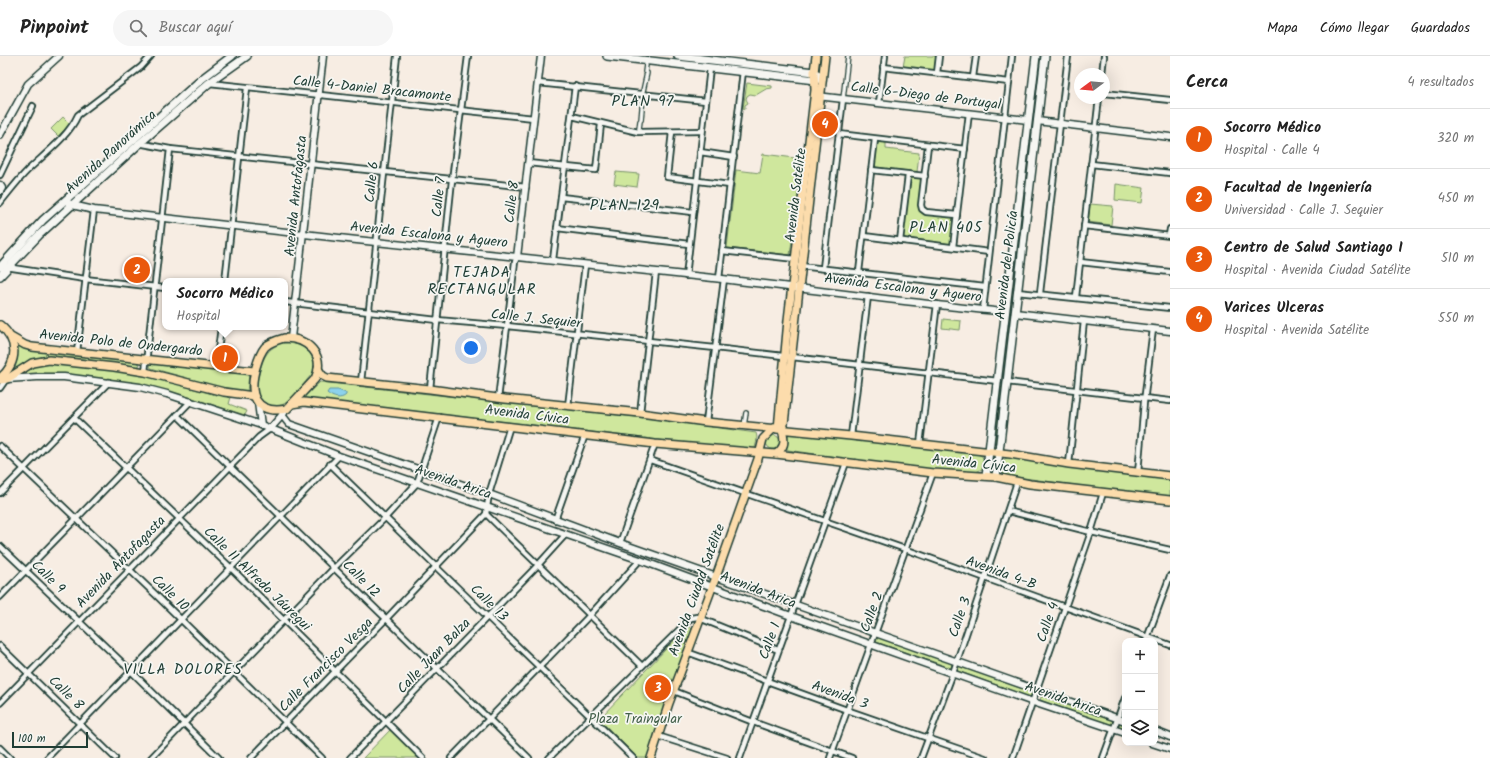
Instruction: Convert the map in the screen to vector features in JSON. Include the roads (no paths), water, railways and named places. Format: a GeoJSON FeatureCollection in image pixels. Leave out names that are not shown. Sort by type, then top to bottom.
{"type":"FeatureCollection","features":[{"type":"Feature","properties":{"kind":"main road","name":"Avenida Panorámica"},"geometry":{"type":"LineString","coordinates":[[0,276],[4,266],[39,235],[69,202],[232,56]]}},
{"type":"Feature","properties":{"kind":"main road","name":"Avenida Panorámica"},"geometry":{"type":"LineString","coordinates":[[206,80],[247,56]]}},
{"type":"Feature","properties":{"kind":"main road"},"geometry":{"type":"LineString","coordinates":[[607,56],[743,72],[819,79]]}},
{"type":"Feature","properties":{"kind":"main road"},"geometry":{"type":"LineString","coordinates":[[678,56],[814,72]]}},
{"type":"Feature","properties":{"kind":"main road","name":"Avenida Satélite"},"geometry":{"type":"LineString","coordinates":[[816,56],[814,72],[819,79]]}},
{"type":"Feature","properties":{"kind":"main road","name":"Avenida Satélite"},"geometry":{"type":"LineString","coordinates":[[795,288],[819,79],[825,56]]}},
{"type":"Feature","properties":{"kind":"main road","name":"Avenida del Policía"},"geometry":{"type":"LineString","coordinates":[[986,476],[1036,56]]}},
{"type":"Feature","properties":{"kind":"main road","name":"Avenida del Policía"},"geometry":{"type":"LineString","coordinates":[[996,477],[1044,56]]}},
{"type":"Feature","properties":{"kind":"main road"},"geometry":{"type":"LineString","coordinates":[[710,68],[711,60]]}},
{"type":"Feature","properties":{"kind":"main road"},"geometry":{"type":"LineString","coordinates":[[743,72],[744,63]]}},
{"type":"Feature","properties":{"kind":"main road"},"geometry":{"type":"LineString","coordinates":[[1028,120],[1037,121]]}},
{"type":"Feature","properties":{"kind":"main road"},"geometry":{"type":"LineString","coordinates":[[776,454],[783,448],[778,429],[788,357],[795,288]]}},
{"type":"Feature","properties":{"kind":"main road"},"geometry":{"type":"LineString","coordinates":[[1008,290],[1017,292]]}},
{"type":"Feature","properties":{"kind":"main road"},"geometry":{"type":"LineString","coordinates":[[1006,312],[1015,313]]}},
{"type":"Feature","properties":{"kind":"main road"},"geometry":{"type":"LineString","coordinates":[[0,325],[11,337],[14,357],[11,366],[2,379]]}},
{"type":"Feature","properties":{"kind":"main road","name":"Avenida Polo de Ondergardo"},"geometry":{"type":"LineString","coordinates":[[11,337],[25,345],[32,347],[254,371]]}},
{"type":"Feature","properties":{"kind":"main road"},"geometry":{"type":"LineString","coordinates":[[297,338],[304,342],[311,347],[316,355],[318,369],[315,379],[285,412],[271,411],[263,408],[254,396],[252,388],[254,371],[259,356],[264,348],[271,342],[279,339],[297,338]]}},
{"type":"Feature","properties":{"kind":"main road","name":"Avenida Polo de Ondergardo"},"geometry":{"type":"LineString","coordinates":[[2,379],[32,363],[49,360],[145,372],[224,392],[254,396]]}},
{"type":"Feature","properties":{"kind":"main road","name":"Avenida Cívica"},"geometry":{"type":"LineString","coordinates":[[318,369],[323,376],[327,378],[640,413],[706,422],[851,436],[998,453],[1069,464],[1170,476]]}},
{"type":"Feature","properties":{"kind":"main road"},"geometry":{"type":"LineString","coordinates":[[998,381],[1007,382]]}},
{"type":"Feature","properties":{"kind":"main road","name":"Avenida Cívica"},"geometry":{"type":"LineString","coordinates":[[292,404],[304,402],[655,444],[776,454],[933,473],[996,477],[1017,482],[1170,500]]}},
{"type":"Feature","properties":{"kind":"main road","name":"Avenida Ciudad Satélite"},"geometry":{"type":"LineString","coordinates":[[651,758],[687,652],[746,493],[760,453],[763,439],[778,429]]}},
{"type":"Feature","properties":{"kind":"street"},"geometry":{"type":"LineString","coordinates":[[0,136],[28,84],[59,56]]}},
{"type":"Feature","properties":{"kind":"street"},"geometry":{"type":"LineString","coordinates":[[0,203],[27,172],[74,125],[78,115],[141,67],[151,56]]}},
{"type":"Feature","properties":{"kind":"street","name":"Avenida Antofagasta"},"geometry":{"type":"LineString","coordinates":[[291,338],[323,56]]}},
{"type":"Feature","properties":{"kind":"street","name":"Calle 6"},"geometry":{"type":"LineString","coordinates":[[361,382],[398,56]]}},
{"type":"Feature","properties":{"kind":"street","name":"Calle 7"},"geometry":{"type":"LineString","coordinates":[[430,389],[452,180],[468,56]]}},
{"type":"Feature","properties":{"kind":"street","name":"Calle 8"},"geometry":{"type":"LineString","coordinates":[[498,398],[526,187],[541,56]]}},
{"type":"Feature","properties":{"kind":"street"},"geometry":{"type":"LineString","coordinates":[[823,268],[848,56]]}},
{"type":"Feature","properties":{"kind":"street"},"geometry":{"type":"LineString","coordinates":[[880,103],[885,56]]}},
{"type":"Feature","properties":{"kind":"street"},"geometry":{"type":"LineString","coordinates":[[937,73],[939,56]]}},
{"type":"Feature","properties":{"kind":"street"},"geometry":{"type":"LineString","coordinates":[[973,77],[976,56]]}},
{"type":"Feature","properties":{"kind":"street"},"geometry":{"type":"LineString","coordinates":[[983,310],[1012,56]]}},
{"type":"Feature","properties":{"kind":"street"},"geometry":{"type":"LineString","coordinates":[[1040,293],[1068,56]]}},
{"type":"Feature","properties":{"kind":"street"},"geometry":{"type":"LineString","coordinates":[[1103,68],[1104,56]]}},
{"type":"Feature","properties":{"kind":"street"},"geometry":{"type":"LineString","coordinates":[[643,91],[647,73],[647,60]]}},
{"type":"Feature","properties":{"kind":"street"},"geometry":{"type":"LineString","coordinates":[[884,67],[1009,82]]}},
{"type":"Feature","properties":{"kind":"street"},"geometry":{"type":"LineString","coordinates":[[686,276],[710,68]]}},
{"type":"Feature","properties":{"kind":"street"},"geometry":{"type":"LineString","coordinates":[[706,422],[722,279],[722,251],[743,72]]}},
{"type":"Feature","properties":{"kind":"street","name":"Calle 4-Daniel Bracamonte"},"geometry":{"type":"LineString","coordinates":[[206,80],[247,88],[534,118]]}},
{"type":"Feature","properties":{"kind":"street"},"geometry":{"type":"LineString","coordinates":[[538,83],[706,101]]}},
{"type":"Feature","properties":{"kind":"street"},"geometry":{"type":"LineString","coordinates":[[553,260],[575,86]]}},
{"type":"Feature","properties":{"kind":"street"},"geometry":{"type":"LineString","coordinates":[[226,278],[247,88]]}},
{"type":"Feature","properties":{"kind":"street"},"geometry":{"type":"LineString","coordinates":[[1110,94],[1170,100]]}},
{"type":"Feature","properties":{"kind":"street","name":"Calle 6-Diego de Portugal"},"geometry":{"type":"LineString","coordinates":[[818,96],[1028,120]]}},
{"type":"Feature","properties":{"kind":"street"},"geometry":{"type":"LineString","coordinates":[[639,129],[643,97]]}},
{"type":"Feature","properties":{"kind":"street"},"geometry":{"type":"LineString","coordinates":[[1076,297],[1098,104]]}},
{"type":"Feature","properties":{"kind":"street"},"geometry":{"type":"LineString","coordinates":[[0,175],[33,106]]}},
{"type":"Feature","properties":{"kind":"street"},"geometry":{"type":"LineString","coordinates":[[953,247],[969,113]]}},
{"type":"Feature","properties":{"kind":"street"},"geometry":{"type":"LineString","coordinates":[[572,116],[638,132],[702,131]]}},
{"type":"Feature","properties":{"kind":"street"},"geometry":{"type":"LineString","coordinates":[[1037,121],[1170,137]]}},
{"type":"Feature","properties":{"kind":"street"},"geometry":{"type":"LineString","coordinates":[[528,163],[596,170],[601,124]]}},
{"type":"Feature","properties":{"kind":"street"},"geometry":{"type":"LineString","coordinates":[[672,132],[667,178],[730,185]]}},
{"type":"Feature","properties":{"kind":"street"},"geometry":{"type":"LineString","coordinates":[[839,134],[965,149]]}},
{"type":"Feature","properties":{"kind":"street"},"geometry":{"type":"LineString","coordinates":[[859,272],[875,139]]}},
{"type":"Feature","properties":{"kind":"street"},"geometry":{"type":"LineString","coordinates":[[136,142],[170,149],[526,187]]}},
{"type":"Feature","properties":{"kind":"street"},"geometry":{"type":"LineString","coordinates":[[928,145],[921,205],[922,209],[926,212],[957,215]]}},
{"type":"Feature","properties":{"kind":"street"},"geometry":{"type":"LineString","coordinates":[[145,372],[170,149]]}},
{"type":"Feature","properties":{"kind":"street"},"geometry":{"type":"LineString","coordinates":[[700,152],[734,156]]}},
{"type":"Feature","properties":{"kind":"street"},"geometry":{"type":"LineString","coordinates":[[1091,164],[1170,173]]}},
{"type":"Feature","properties":{"kind":"street"},"geometry":{"type":"LineString","coordinates":[[871,170],[925,176]]}},
{"type":"Feature","properties":{"kind":"street"},"geometry":{"type":"LineString","coordinates":[[900,240],[908,174]]}},
{"type":"Feature","properties":{"kind":"street"},"geometry":{"type":"LineString","coordinates":[[0,185],[2,188],[0,191]]}},
{"type":"Feature","properties":{"kind":"street"},"geometry":{"type":"LineString","coordinates":[[560,197],[693,212]]}},
{"type":"Feature","properties":{"kind":"street","name":"Avenida Escalona y Aguero"},"geometry":{"type":"LineString","coordinates":[[69,202],[94,210],[162,218],[377,241],[445,250],[553,260],[585,265],[722,279],[1006,312]]}},
{"type":"Feature","properties":{"kind":"street"},"geometry":{"type":"LineString","coordinates":[[77,352],[94,210]]}},
{"type":"Feature","properties":{"kind":"street"},"geometry":{"type":"LineString","coordinates":[[1084,226],[1170,236],[1170,228]]}},
{"type":"Feature","properties":{"kind":"street"},"geometry":{"type":"LineString","coordinates":[[557,228],[689,244]]}},
{"type":"Feature","properties":{"kind":"street"},"geometry":{"type":"LineString","coordinates":[[864,236],[989,252]]}},
{"type":"Feature","properties":{"kind":"street"},"geometry":{"type":"LineString","coordinates":[[722,251],[823,268],[985,287]]}},
{"type":"Feature","properties":{"kind":"street"},"geometry":{"type":"LineString","coordinates":[[1080,262],[1170,272]]}},
{"type":"Feature","properties":{"kind":"street"},"geometry":{"type":"LineString","coordinates":[[568,406],[585,265]]}},
{"type":"Feature","properties":{"kind":"street"},"geometry":{"type":"LineString","coordinates":[[4,266],[85,279],[162,287]]}},
{"type":"Feature","properties":{"kind":"street"},"geometry":{"type":"LineString","coordinates":[[640,413],[656,272]]}},
{"type":"Feature","properties":{"kind":"street"},"geometry":{"type":"LineString","coordinates":[[1017,292],[1040,293],[1170,308]]}},
{"type":"Feature","properties":{"kind":"street"},"geometry":{"type":"LineString","coordinates":[[851,436],[868,296]]}},
{"type":"Feature","properties":{"kind":"street","name":"Calle J. Sequier"},"geometry":{"type":"LineString","coordinates":[[288,302],[576,335],[715,348],[998,381]]}},
{"type":"Feature","properties":{"kind":"street"},"geometry":{"type":"LineString","coordinates":[[920,444],[937,304]]}},
{"type":"Feature","properties":{"kind":"street"},"geometry":{"type":"LineString","coordinates":[[1015,313],[1170,331]]}},
{"type":"Feature","properties":{"kind":"street"},"geometry":{"type":"LineString","coordinates":[[1069,464],[1084,321]]}},
{"type":"Feature","properties":{"kind":"street"},"geometry":{"type":"LineString","coordinates":[[1138,472],[1153,329]]}},
{"type":"Feature","properties":{"kind":"street"},"geometry":{"type":"LineString","coordinates":[[216,366],[220,330]]}},
{"type":"Feature","properties":{"kind":"street","name":"Avenida Arica"},"geometry":{"type":"LineString","coordinates":[[2,379],[64,377],[109,382],[140,387],[191,401],[261,425],[339,456],[487,506],[712,586],[791,616],[1122,732]]}},
{"type":"Feature","properties":{"kind":"street"},"geometry":{"type":"LineString","coordinates":[[0,388],[2,379]]}},
{"type":"Feature","properties":{"kind":"street"},"geometry":{"type":"LineString","coordinates":[[0,493],[109,382]]}},
{"type":"Feature","properties":{"kind":"street"},"geometry":{"type":"LineString","coordinates":[[1007,382],[1170,401]]}},
{"type":"Feature","properties":{"kind":"street"},"geometry":{"type":"LineString","coordinates":[[0,597],[191,401]]}},
{"type":"Feature","properties":{"kind":"street"},"geometry":{"type":"LineString","coordinates":[[258,403],[261,425],[259,437]]}},
{"type":"Feature","properties":{"kind":"street","name":"Avenida Antofagasta"},"geometry":{"type":"LineString","coordinates":[[0,703],[285,412]]}},
{"type":"Feature","properties":{"kind":"street","name":"Avenida Arica"},"geometry":{"type":"LineString","coordinates":[[285,412],[289,424],[489,494],[620,544],[1122,720]]}},
{"type":"Feature","properties":{"kind":"street"},"geometry":{"type":"LineString","coordinates":[[744,426],[746,414]]}},
{"type":"Feature","properties":{"kind":"street","name":"Calle 12"},"geometry":{"type":"LineString","coordinates":[[177,415],[529,758]]}},
{"type":"Feature","properties":{"kind":"street"},"geometry":{"type":"LineString","coordinates":[[151,758],[334,568],[385,518],[417,482],[439,417]]}},
{"type":"Feature","properties":{"kind":"street","name":"Calle 11 Alfredo Jáuregui"},"geometry":{"type":"LineString","coordinates":[[74,418],[180,518],[423,758]]}},
{"type":"Feature","properties":{"kind":"street"},"geometry":{"type":"LineString","coordinates":[[510,426],[489,494],[486,514],[642,666]]}},
{"type":"Feature","properties":{"kind":"street"},"geometry":{"type":"LineString","coordinates":[[555,520],[585,435]]}},
{"type":"Feature","properties":{"kind":"street"},"geometry":{"type":"LineString","coordinates":[[620,544],[655,444]]}},
{"type":"Feature","properties":{"kind":"street","name":"Calle 10"},"geometry":{"type":"LineString","coordinates":[[0,446],[181,619],[322,758]]}},
{"type":"Feature","properties":{"kind":"street"},"geometry":{"type":"LineString","coordinates":[[47,758],[339,456]]}},
{"type":"Feature","properties":{"kind":"street","name":"Avenida 4-B"},"geometry":{"type":"LineString","coordinates":[[650,460],[905,549],[1144,638]]}},
{"type":"Feature","properties":{"kind":"street","name":"Calle 1"},"geometry":{"type":"LineString","coordinates":[[740,758],[846,463]]}},
{"type":"Feature","properties":{"kind":"street","name":"Calle 13"},"geometry":{"type":"LineString","coordinates":[[330,464],[633,758]]}},
{"type":"Feature","properties":{"kind":"street","name":"Calle 2"},"geometry":{"type":"LineString","coordinates":[[830,758],[933,473]]}},
{"type":"Feature","properties":{"kind":"street","name":"Calle 3"},"geometry":{"type":"LineString","coordinates":[[921,758],[953,673],[1017,482]]}},
{"type":"Feature","properties":{"kind":"street","name":"Calle 4"},"geometry":{"type":"LineString","coordinates":[[1013,758],[1103,493]]}},
{"type":"Feature","properties":{"kind":"street"},"geometry":{"type":"LineString","coordinates":[[1008,511],[1170,550]]}},
{"type":"Feature","properties":{"kind":"street","name":"Calle Francisco Vesga"},"geometry":{"type":"LineString","coordinates":[[251,758],[436,568],[486,514]]}},
{"type":"Feature","properties":{"kind":"street","name":"Calle Juan Balza"},"geometry":{"type":"LineString","coordinates":[[350,758],[437,670],[566,534]]}},
{"type":"Feature","properties":{"kind":"street","name":"Calle 9"},"geometry":{"type":"LineString","coordinates":[[0,546],[131,671],[219,758]]}},
{"type":"Feature","properties":{"kind":"street"},"geometry":{"type":"LineString","coordinates":[[451,758],[590,615],[640,560]]}},
{"type":"Feature","properties":{"kind":"street"},"geometry":{"type":"LineString","coordinates":[[1147,638],[1170,576]]}},
{"type":"Feature","properties":{"kind":"street"},"geometry":{"type":"LineString","coordinates":[[549,758],[690,618],[696,617],[778,650]]}},
{"type":"Feature","properties":{"kind":"street","name":"Avenida 4-B"},"geometry":{"type":"LineString","coordinates":[[1158,642],[1170,645]]}},
{"type":"Feature","properties":{"kind":"street","name":"Calle 8"},"geometry":{"type":"LineString","coordinates":[[0,646],[115,758]]}},
{"type":"Feature","properties":{"kind":"street","name":"Avenida 3"},"geometry":{"type":"LineString","coordinates":[[687,652],[985,758]]}},
{"type":"Feature","properties":{"kind":"street"},"geometry":{"type":"LineString","coordinates":[[674,691],[852,758]]}},
{"type":"Feature","properties":{"kind":"street"},"geometry":{"type":"LineString","coordinates":[[1103,758],[1122,707]]}},
{"type":"Feature","properties":{"kind":"street"},"geometry":{"type":"LineString","coordinates":[[1158,733],[1170,737]]}},
{"type":"Feature","properties":{"kind":"street"},"geometry":{"type":"LineString","coordinates":[[658,736],[728,758]]}},
{"type":"Feature","properties":{"kind":"street"},"geometry":{"type":"LineString","coordinates":[[1158,745],[1170,749]]}},
{"type":"Feature","properties":{"kind":"street"},"geometry":{"type":"LineString","coordinates":[[0,748],[10,758]]}},
{"type":"Feature","properties":{"kind":"water"},"geometry":{"type":"Polygon","coordinates":[[[329,390],[338,390],[346,393],[346,395],[342,398],[334,397],[327,393],[329,390]]]}},
{"type":"Feature","properties":{"kind":"place","name":"Varices Ulceras"},"geometry":{"type":"Point","coordinates":[825,124]}},
{"type":"Feature","properties":{"kind":"place","name":"Facultad de Ingeniería"},"geometry":{"type":"Point","coordinates":[137,270]}},
{"type":"Feature","properties":{"kind":"place","name":"Socorro Médico"},"geometry":{"type":"Point","coordinates":[225,358]}},
{"type":"Feature","properties":{"kind":"place","name":"Centro de Salud Santiago I"},"geometry":{"type":"Point","coordinates":[658,688]}},
{"type":"Feature","properties":{"kind":"district","name":"PLAN 97"},"geometry":{"type":"Point","coordinates":[643,102]}},
{"type":"Feature","properties":{"kind":"district","name":"PLAN 129"},"geometry":{"type":"Point","coordinates":[625,206]}},
{"type":"Feature","properties":{"kind":"district","name":"PLAN 405"},"geometry":{"type":"Point","coordinates":[946,228]}},
{"type":"Feature","properties":{"kind":"district","name":"TEJADA RECTANGULAR"},"geometry":{"type":"Point","coordinates":[482,282]}},
{"type":"Feature","properties":{"kind":"district","name":"VILLA DOLORES"},"geometry":{"type":"Point","coordinates":[183,670]}},
{"type":"Feature","properties":{"kind":"park label","name":"Plaza Traingular"},"geometry":{"type":"Point","coordinates":[635,719]}}]}
